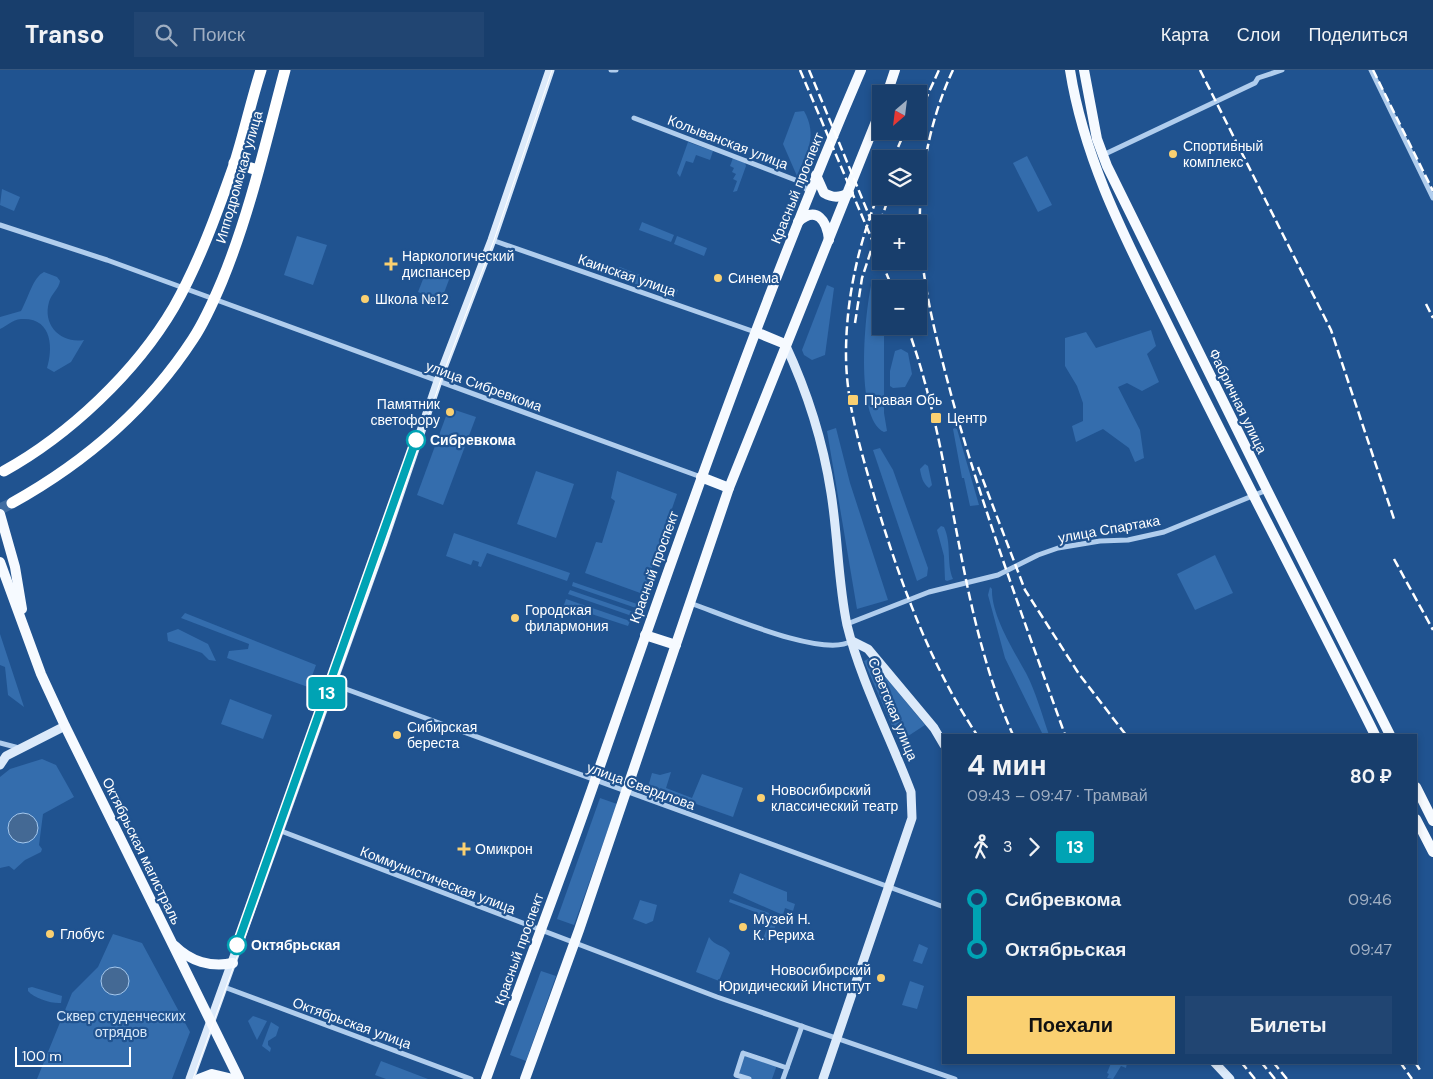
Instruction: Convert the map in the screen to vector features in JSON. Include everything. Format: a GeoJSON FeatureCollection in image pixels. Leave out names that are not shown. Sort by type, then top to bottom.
{"type":"FeatureCollection","features":[{"type":"Feature","properties":{"kind":"highway","name":"Ипподромская улица"},"geometry":{"type":"LineString","coordinates":[[4,471],[18,463],[74,421],[114,384],[149,344],[167,318],[187,281],[234,163],[261,70]]}},
{"type":"Feature","properties":{"kind":"highway","name":"Ипподромская улица"},"geometry":{"type":"LineString","coordinates":[[12,503],[47,482],[101,443],[142,404],[194,338],[227,268],[247,212],[285,70]]}},
{"type":"Feature","properties":{"kind":"highway"},"geometry":{"type":"LineString","coordinates":[[234,163],[258,170]]}},
{"type":"Feature","properties":{"kind":"main road","name":"Красный проспект"},"geometry":{"type":"LineString","coordinates":[[486,1079],[701,477],[809,192],[861,70]]}},
{"type":"Feature","properties":{"kind":"main road"},"geometry":{"type":"LineString","coordinates":[[890,85],[895,70]]}},
{"type":"Feature","properties":{"kind":"main road","name":"Фабричная улица"},"geometry":{"type":"LineString","coordinates":[[1070,70],[1075,102],[1091,160],[1136,258],[1374,734]]}},
{"type":"Feature","properties":{"kind":"main road","name":"Фабричная улица"},"geometry":{"type":"LineString","coordinates":[[1084,70],[1088,99],[1103,155],[1267,490],[1389,734]]}},
{"type":"Feature","properties":{"kind":"main road"},"geometry":{"type":"LineString","coordinates":[[525,1079],[574,944],[624,792],[729,488],[785,344],[849,193],[872,133]]}},
{"type":"Feature","properties":{"kind":"main road"},"geometry":{"type":"LineString","coordinates":[[816,175],[824,193],[831,197],[840,197],[849,193]]}},
{"type":"Feature","properties":{"kind":"main road"},"geometry":{"type":"LineString","coordinates":[[798,223],[808,215],[816,215],[824,220],[828,228],[829,241]]}},
{"type":"Feature","properties":{"kind":"main road"},"geometry":{"type":"LineString","coordinates":[[756,332],[785,344]]}},
{"type":"Feature","properties":{"kind":"main road"},"geometry":{"type":"LineString","coordinates":[[701,477],[729,488]]}},
{"type":"Feature","properties":{"kind":"main road","name":"Октябрьская магистраль"},"geometry":{"type":"LineString","coordinates":[[0,514],[15,568],[26,632]]}},
{"type":"Feature","properties":{"kind":"main road","name":"Октябрьская магистраль"},"geometry":{"type":"LineString","coordinates":[[1,566],[41,674],[65,726],[239,1079]]}},
{"type":"Feature","properties":{"kind":"main road"},"geometry":{"type":"LineString","coordinates":[[645,635],[676,646]]}},
{"type":"Feature","properties":{"kind":"main road"},"geometry":{"type":"LineString","coordinates":[[1417,789],[1433,821]]}},
{"type":"Feature","properties":{"kind":"main road"},"geometry":{"type":"LineString","coordinates":[[1417,821],[1433,852]]}},
{"type":"Feature","properties":{"kind":"main road"},"geometry":{"type":"LineString","coordinates":[[170,941],[184,954],[196,961],[225,965],[233,963]]}},
{"type":"Feature","properties":{"kind":"main road"},"geometry":{"type":"LineString","coordinates":[[199,1079],[212,1074],[233,1079]]}},
{"type":"Feature","properties":{"kind":"street"},"geometry":{"type":"LineString","coordinates":[[190,1079],[384,543],[438,381],[492,240],[550,70]]}},
{"type":"Feature","properties":{"kind":"street"},"geometry":{"type":"LineString","coordinates":[[611,70],[616,70]]}},
{"type":"Feature","properties":{"kind":"street"},"geometry":{"type":"LineString","coordinates":[[1091,160],[1255,83],[1258,78],[1282,70]]}},
{"type":"Feature","properties":{"kind":"street"},"geometry":{"type":"LineString","coordinates":[[1371,70],[1433,198]]}},
{"type":"Feature","properties":{"kind":"street","name":"Колыванская улица"},"geometry":{"type":"LineString","coordinates":[[634,118],[798,181],[809,192]]}},
{"type":"Feature","properties":{"kind":"street","name":"улица Сибревкома"},"geometry":{"type":"LineString","coordinates":[[1,224],[107,260],[701,477]]}},
{"type":"Feature","properties":{"kind":"street","name":"Каинская улица"},"geometry":{"type":"LineString","coordinates":[[492,240],[756,332]]}},
{"type":"Feature","properties":{"kind":"street","name":"Советская улица"},"geometry":{"type":"LineString","coordinates":[[785,344],[796,368],[815,422],[831,492],[847,624],[911,792],[912,818],[823,1079]]}},
{"type":"Feature","properties":{"kind":"street","name":"улица Спартака"},"geometry":{"type":"LineString","coordinates":[[847,624],[929,592],[998,575],[1038,556],[1080,544],[1128,540],[1164,532],[1267,490]]}},
{"type":"Feature","properties":{"kind":"street"},"geometry":{"type":"LineString","coordinates":[[690,603],[807,643],[844,646],[852,641],[868,649],[934,728],[942,742]]}},
{"type":"Feature","properties":{"kind":"street","name":"улица Свердлова"},"geometry":{"type":"LineString","coordinates":[[332,684],[624,792],[942,906]]}},
{"type":"Feature","properties":{"kind":"street"},"geometry":{"type":"LineString","coordinates":[[0,765],[6,756],[19,748],[42,739],[65,726]]}},
{"type":"Feature","properties":{"kind":"street"},"geometry":{"type":"LineString","coordinates":[[0,742],[19,748]]}},
{"type":"Feature","properties":{"kind":"street","name":"Коммунистическая улица"},"geometry":{"type":"LineString","coordinates":[[281,831],[574,944],[955,1079]]}},
{"type":"Feature","properties":{"kind":"street","name":"Октябрьская улица"},"geometry":{"type":"LineString","coordinates":[[224,987],[472,1079]]}},
{"type":"Feature","properties":{"kind":"street"},"geometry":{"type":"LineString","coordinates":[[783,1079],[802,1026]]}},
{"type":"Feature","properties":{"kind":"street"},"geometry":{"type":"LineString","coordinates":[[748,1079],[736,1074],[743,1053],[787,1068]]}},
{"type":"Feature","properties":{"kind":"street"},"geometry":{"type":"LineString","coordinates":[[1216,1064],[1230,1079]]}},
{"type":"Feature","properties":{"kind":"green space"},"geometry":{"type":"Polygon","coordinates":[[[804,111],[811,136],[810,144],[797,176],[783,144],[795,112],[804,111]]]}},
{"type":"Feature","properties":{"kind":"green space"},"geometry":{"type":"Polygon","coordinates":[[[688,142],[713,151],[710,160],[696,155],[693,163],[686,161],[680,177],[677,173],[688,142]]]}},
{"type":"Feature","properties":{"kind":"green space"},"geometry":{"type":"Polygon","coordinates":[[[1027,156],[1052,205],[1038,212],[1013,163],[1027,156]]]}},
{"type":"Feature","properties":{"kind":"green space"},"geometry":{"type":"Polygon","coordinates":[[[733,158],[745,163],[746,166],[737,191],[733,192],[737,181],[733,179],[736,174],[732,172],[734,168],[730,166],[733,158]]]}},
{"type":"Feature","properties":{"kind":"green space"},"geometry":{"type":"Polygon","coordinates":[[[2,189],[20,197],[14,211],[0,205],[2,189]]]}},
{"type":"Feature","properties":{"kind":"green space"},"geometry":{"type":"Polygon","coordinates":[[[642,222],[674,235],[671,242],[639,230],[642,222]]]}},
{"type":"Feature","properties":{"kind":"green space"},"geometry":{"type":"Polygon","coordinates":[[[297,236],[327,245],[313,285],[284,275],[297,236]]]}},
{"type":"Feature","properties":{"kind":"green space"},"geometry":{"type":"Polygon","coordinates":[[[677,236],[707,248],[704,256],[674,244],[677,236]]]}},
{"type":"Feature","properties":{"kind":"green space"},"geometry":{"type":"Polygon","coordinates":[[[620,267],[678,290],[674,300],[611,274],[612,269],[620,267]]]}},
{"type":"Feature","properties":{"kind":"green space"},"geometry":{"type":"Polygon","coordinates":[[[427,269],[450,277],[441,301],[418,292],[427,269]]]}},
{"type":"Feature","properties":{"kind":"green space"},"geometry":{"type":"Polygon","coordinates":[[[44,272],[57,277],[60,281],[49,302],[48,319],[51,326],[61,336],[68,339],[84,340],[71,362],[54,372],[47,368],[50,344],[45,329],[39,323],[21,319],[0,329],[0,317],[21,311],[34,283],[44,272]]]}},
{"type":"Feature","properties":{"kind":"green space"},"geometry":{"type":"Polygon","coordinates":[[[872,281],[872,335],[884,335],[884,413],[887,431],[884,432],[875,423],[868,407],[865,386],[865,338],[872,281]]]}},
{"type":"Feature","properties":{"kind":"green space"},"geometry":{"type":"Polygon","coordinates":[[[827,285],[834,288],[825,355],[812,360],[804,355],[802,350],[827,285]]]}},
{"type":"Feature","properties":{"kind":"green space"},"geometry":{"type":"Polygon","coordinates":[[[1151,330],[1156,346],[1147,354],[1159,382],[1142,391],[1127,383],[1118,387],[1140,430],[1144,458],[1135,462],[1129,448],[1103,429],[1076,442],[1072,426],[1083,421],[1083,403],[1077,386],[1065,366],[1065,338],[1086,332],[1096,348],[1151,330]]]}},
{"type":"Feature","properties":{"kind":"green space"},"geometry":{"type":"Polygon","coordinates":[[[901,349],[908,353],[912,374],[905,387],[893,388],[890,386],[890,371],[895,351],[901,349]]]}},
{"type":"Feature","properties":{"kind":"green space"},"geometry":{"type":"Polygon","coordinates":[[[449,408],[476,417],[443,505],[417,495],[449,408]]]}},
{"type":"Feature","properties":{"kind":"green space"},"geometry":{"type":"Polygon","coordinates":[[[836,428],[850,483],[888,600],[857,609],[827,431],[836,428]]]}},
{"type":"Feature","properties":{"kind":"green space"},"geometry":{"type":"Polygon","coordinates":[[[953,429],[957,429],[979,505],[970,506],[964,478],[962,478],[953,429]]]}},
{"type":"Feature","properties":{"kind":"green space"},"geometry":{"type":"Polygon","coordinates":[[[880,448],[893,470],[928,568],[927,576],[917,581],[873,450],[880,448]]]}},
{"type":"Feature","properties":{"kind":"green space"},"geometry":{"type":"Polygon","coordinates":[[[925,464],[928,466],[932,485],[929,488],[920,472],[920,469],[925,464]]]}},
{"type":"Feature","properties":{"kind":"green space"},"geometry":{"type":"Polygon","coordinates":[[[536,471],[574,484],[556,538],[517,524],[536,471]]]}},
{"type":"Feature","properties":{"kind":"green space"},"geometry":{"type":"Polygon","coordinates":[[[617,471],[677,494],[643,594],[585,573],[596,542],[602,543],[615,501],[611,498],[617,471]]]}},
{"type":"Feature","properties":{"kind":"green space"},"geometry":{"type":"Polygon","coordinates":[[[941,526],[944,527],[946,533],[953,579],[947,581],[945,580],[944,556],[937,530],[941,526]]]}},
{"type":"Feature","properties":{"kind":"green space"},"geometry":{"type":"Polygon","coordinates":[[[454,533],[570,573],[567,581],[487,553],[481,567],[478,566],[479,562],[473,560],[471,565],[446,556],[454,533]]]}},
{"type":"Feature","properties":{"kind":"green space"},"geometry":{"type":"Polygon","coordinates":[[[1215,555],[1233,593],[1195,610],[1177,574],[1215,555]]]}},
{"type":"Feature","properties":{"kind":"green space"},"geometry":{"type":"Polygon","coordinates":[[[573,582],[637,604],[636,608],[572,586],[573,582]]]}},
{"type":"Feature","properties":{"kind":"green space"},"geometry":{"type":"Polygon","coordinates":[[[990,587],[999,621],[1030,680],[1049,734],[1043,734],[1005,658],[988,595],[990,587]]]}},
{"type":"Feature","properties":{"kind":"green space"},"geometry":{"type":"Polygon","coordinates":[[[570,590],[634,612],[632,616],[568,594],[570,590]]]}},
{"type":"Feature","properties":{"kind":"green space"},"geometry":{"type":"Polygon","coordinates":[[[566,599],[630,621],[628,626],[564,605],[566,599]]]}},
{"type":"Feature","properties":{"kind":"green space"},"geometry":{"type":"Polygon","coordinates":[[[185,613],[316,665],[308,687],[227,658],[229,651],[248,649],[249,644],[181,618],[185,613]]]}},
{"type":"Feature","properties":{"kind":"green space"},"geometry":{"type":"Polygon","coordinates":[[[178,629],[208,644],[216,661],[209,660],[202,653],[168,641],[167,633],[178,629]]]}},
{"type":"Feature","properties":{"kind":"green space"},"geometry":{"type":"Polygon","coordinates":[[[0,634],[24,707],[8,695],[5,667],[0,665],[0,634]]]}},
{"type":"Feature","properties":{"kind":"green space"},"geometry":{"type":"Polygon","coordinates":[[[870,658],[925,725],[899,742],[864,661],[870,658]]]}},
{"type":"Feature","properties":{"kind":"green space"},"geometry":{"type":"Polygon","coordinates":[[[230,699],[272,715],[263,739],[221,724],[230,699]]]}},
{"type":"Feature","properties":{"kind":"green space"},"geometry":{"type":"Polygon","coordinates":[[[42,759],[56,765],[74,797],[43,814],[39,845],[42,849],[41,852],[25,860],[14,870],[9,866],[0,868],[0,777],[10,769],[42,759]]]}},
{"type":"Feature","properties":{"kind":"green space"},"geometry":{"type":"Polygon","coordinates":[[[671,772],[666,788],[692,798],[702,774],[743,788],[733,817],[648,787],[652,773],[660,775],[671,772]]]}},
{"type":"Feature","properties":{"kind":"green space"},"geometry":{"type":"Polygon","coordinates":[[[600,798],[617,804],[574,925],[557,919],[600,798]]]}},
{"type":"Feature","properties":{"kind":"green space"},"geometry":{"type":"Polygon","coordinates":[[[740,873],[787,892],[787,901],[795,904],[793,911],[785,908],[783,915],[733,893],[740,873]]]}},
{"type":"Feature","properties":{"kind":"green space"},"geometry":{"type":"Polygon","coordinates":[[[730,899],[769,913],[767,920],[776,924],[770,942],[763,939],[768,925],[753,920],[755,912],[729,902],[730,899]]]}},
{"type":"Feature","properties":{"kind":"green space"},"geometry":{"type":"Polygon","coordinates":[[[640,900],[657,905],[653,921],[646,924],[633,919],[640,900]]]}},
{"type":"Feature","properties":{"kind":"green space","name":"Сквер студенческих отрядов"},"geometry":{"type":"Polygon","coordinates":[[[113,934],[142,943],[190,1032],[172,1079],[37,1079],[72,993],[98,967],[113,934]]]}},
{"type":"Feature","properties":{"kind":"green space"},"geometry":{"type":"Polygon","coordinates":[[[709,937],[730,953],[719,981],[696,972],[709,937]]]}},
{"type":"Feature","properties":{"kind":"green space"},"geometry":{"type":"Polygon","coordinates":[[[919,944],[928,948],[922,964],[913,961],[919,944]]]}},
{"type":"Feature","properties":{"kind":"green space"},"geometry":{"type":"Polygon","coordinates":[[[541,971],[556,976],[526,1061],[510,1055],[541,971]]]}},
{"type":"Feature","properties":{"kind":"green space"},"geometry":{"type":"Polygon","coordinates":[[[910,981],[924,986],[917,1009],[902,1005],[910,981]]]}},
{"type":"Feature","properties":{"kind":"green space"},"geometry":{"type":"Polygon","coordinates":[[[32,987],[62,996],[61,1003],[34,996],[28,991],[28,988],[32,987]]]}},
{"type":"Feature","properties":{"kind":"green space"},"geometry":{"type":"Polygon","coordinates":[[[253,1016],[267,1021],[257,1040],[248,1021],[253,1016]]]}},
{"type":"Feature","properties":{"kind":"green space"},"geometry":{"type":"Polygon","coordinates":[[[271,1022],[279,1027],[276,1036],[268,1041],[268,1045],[271,1048],[270,1052],[262,1046],[271,1022]]]}},
{"type":"Feature","properties":{"kind":"green space"},"geometry":{"type":"Polygon","coordinates":[[[743,1053],[777,1065],[772,1079],[749,1079],[736,1075],[743,1053]]]}},
{"type":"Feature","properties":{"kind":"green space"},"geometry":{"type":"Polygon","coordinates":[[[381,1061],[428,1079],[386,1079],[375,1075],[381,1061]]]}},
{"type":"Feature","properties":{"kind":"green space"},"geometry":{"type":"Polygon","coordinates":[[[1111,1064],[1127,1064],[1126,1068],[1121,1066],[1113,1079],[1107,1078],[1109,1074],[1107,1073],[1111,1064]]]}},
{"type":"Feature","properties":{"kind":"shaded area"},"geometry":{"type":"Polygon","coordinates":[[[23,813],[34,817],[38,828],[34,839],[23,843],[12,839],[8,828],[12,817],[23,813]]]}},
{"type":"Feature","properties":{"kind":"shaded area"},"geometry":{"type":"Polygon","coordinates":[[[115,967],[125,971],[129,981],[125,991],[115,995],[105,991],[101,981],[105,971],[115,967]]]}},
{"type":"Feature","properties":{"kind":"tunnel"},"geometry":{"type":"LineString","coordinates":[[0,509],[12,503]]}},
{"type":"Feature","properties":{"kind":"tram line"},"geometry":{"type":"LineString","coordinates":[[193,1079],[386,544],[440,382],[494,240],[552,70]]}},
{"type":"Feature","properties":{"kind":"tram line","name":"13"},"geometry":{"type":"LineString","coordinates":[[237,945],[416,440]]}},
{"type":"Feature","properties":{"kind":"railway"},"geometry":{"type":"LineString","coordinates":[[800,70],[889,280]]}},
{"type":"Feature","properties":{"kind":"railway"},"geometry":{"type":"LineString","coordinates":[[809,70],[871,220]]}},
{"type":"Feature","properties":{"kind":"railway"},"geometry":{"type":"LineString","coordinates":[[928,94],[939,70]]}},
{"type":"Feature","properties":{"kind":"railway"},"geometry":{"type":"LineString","coordinates":[[953,70],[934,120],[926,155],[921,191],[920,233],[929,305],[964,441],[1006,568],[1065,734]]}},
{"type":"Feature","properties":{"kind":"railway"},"geometry":{"type":"LineString","coordinates":[[1200,70],[1331,330],[1394,519]]}},
{"type":"Feature","properties":{"kind":"railway"},"geometry":{"type":"LineString","coordinates":[[1373,70],[1433,191]]}},
{"type":"Feature","properties":{"kind":"railway"},"geometry":{"type":"LineString","coordinates":[[897,150],[901,140]]}},
{"type":"Feature","properties":{"kind":"railway"},"geometry":{"type":"LineString","coordinates":[[874,205],[860,249],[848,311],[846,354],[851,409],[875,499],[917,621],[944,679],[976,734]]}},
{"type":"Feature","properties":{"kind":"railway"},"geometry":{"type":"LineString","coordinates":[[855,323],[862,278],[886,205]]}},
{"type":"Feature","properties":{"kind":"railway"},"geometry":{"type":"LineString","coordinates":[[1426,304],[1433,318]]}},
{"type":"Feature","properties":{"kind":"railway"},"geometry":{"type":"LineString","coordinates":[[910,335],[923,376],[936,428],[979,635],[994,686],[1013,734]]}},
{"type":"Feature","properties":{"kind":"railway"},"geometry":{"type":"LineString","coordinates":[[978,467],[1025,590],[1079,674],[1125,734]]}},
{"type":"Feature","properties":{"kind":"railway"},"geometry":{"type":"LineString","coordinates":[[1394,559],[1433,630]]}},
{"type":"Feature","properties":{"kind":"railway"},"geometry":{"type":"LineString","coordinates":[[1243,1064],[1255,1079]]}},
{"type":"Feature","properties":{"kind":"railway"},"geometry":{"type":"LineString","coordinates":[[1263,1064],[1275,1079]]}},
{"type":"Feature","properties":{"kind":"railway"},"geometry":{"type":"LineString","coordinates":[[1275,1064],[1287,1079]]}},
{"type":"Feature","properties":{"kind":"railway"},"geometry":{"type":"LineString","coordinates":[[1401,1064],[1412,1079]]}},
{"type":"Feature","properties":{"kind":"railway"},"geometry":{"type":"LineString","coordinates":[[1416,1064],[1420,1070]]}},
{"type":"Feature","properties":{"kind":"place","name":"Спортивный комплекс"},"geometry":{"type":"Point","coordinates":[1173,154]}},
{"type":"Feature","properties":{"kind":"place","name":"Наркологический диспансер"},"geometry":{"type":"Point","coordinates":[391,264]}},
{"type":"Feature","properties":{"kind":"place","name":"Синема"},"geometry":{"type":"Point","coordinates":[718,278]}},
{"type":"Feature","properties":{"kind":"place","name":"Школа №12"},"geometry":{"type":"Point","coordinates":[365,299]}},
{"type":"Feature","properties":{"kind":"place","name":"Правая Обь"},"geometry":{"type":"Point","coordinates":[853,400]}},
{"type":"Feature","properties":{"kind":"place","name":"Памятник светофору"},"geometry":{"type":"Point","coordinates":[450,412]}},
{"type":"Feature","properties":{"kind":"place","name":"Центр"},"geometry":{"type":"Point","coordinates":[936,418]}},
{"type":"Feature","properties":{"kind":"place","name":"Сибревкома"},"geometry":{"type":"Point","coordinates":[416,440]}},
{"type":"Feature","properties":{"kind":"place","name":"Городская филармония"},"geometry":{"type":"Point","coordinates":[515,618]}},
{"type":"Feature","properties":{"kind":"place","name":"Сибирская береста"},"geometry":{"type":"Point","coordinates":[397,735]}},
{"type":"Feature","properties":{"kind":"place","name":"Новосибирский классический театр"},"geometry":{"type":"Point","coordinates":[761,798]}},
{"type":"Feature","properties":{"kind":"place","name":"Омикрон"},"geometry":{"type":"Point","coordinates":[464,849]}},
{"type":"Feature","properties":{"kind":"place","name":"Музей Н. К. Рериха"},"geometry":{"type":"Point","coordinates":[743,927]}},
{"type":"Feature","properties":{"kind":"place","name":"Глобус"},"geometry":{"type":"Point","coordinates":[50,934]}},
{"type":"Feature","properties":{"kind":"place","name":"Октябрьская"},"geometry":{"type":"Point","coordinates":[237,945]}},
{"type":"Feature","properties":{"kind":"place","name":"Новосибирский Юридический Институт"},"geometry":{"type":"Point","coordinates":[881,978]}}]}
